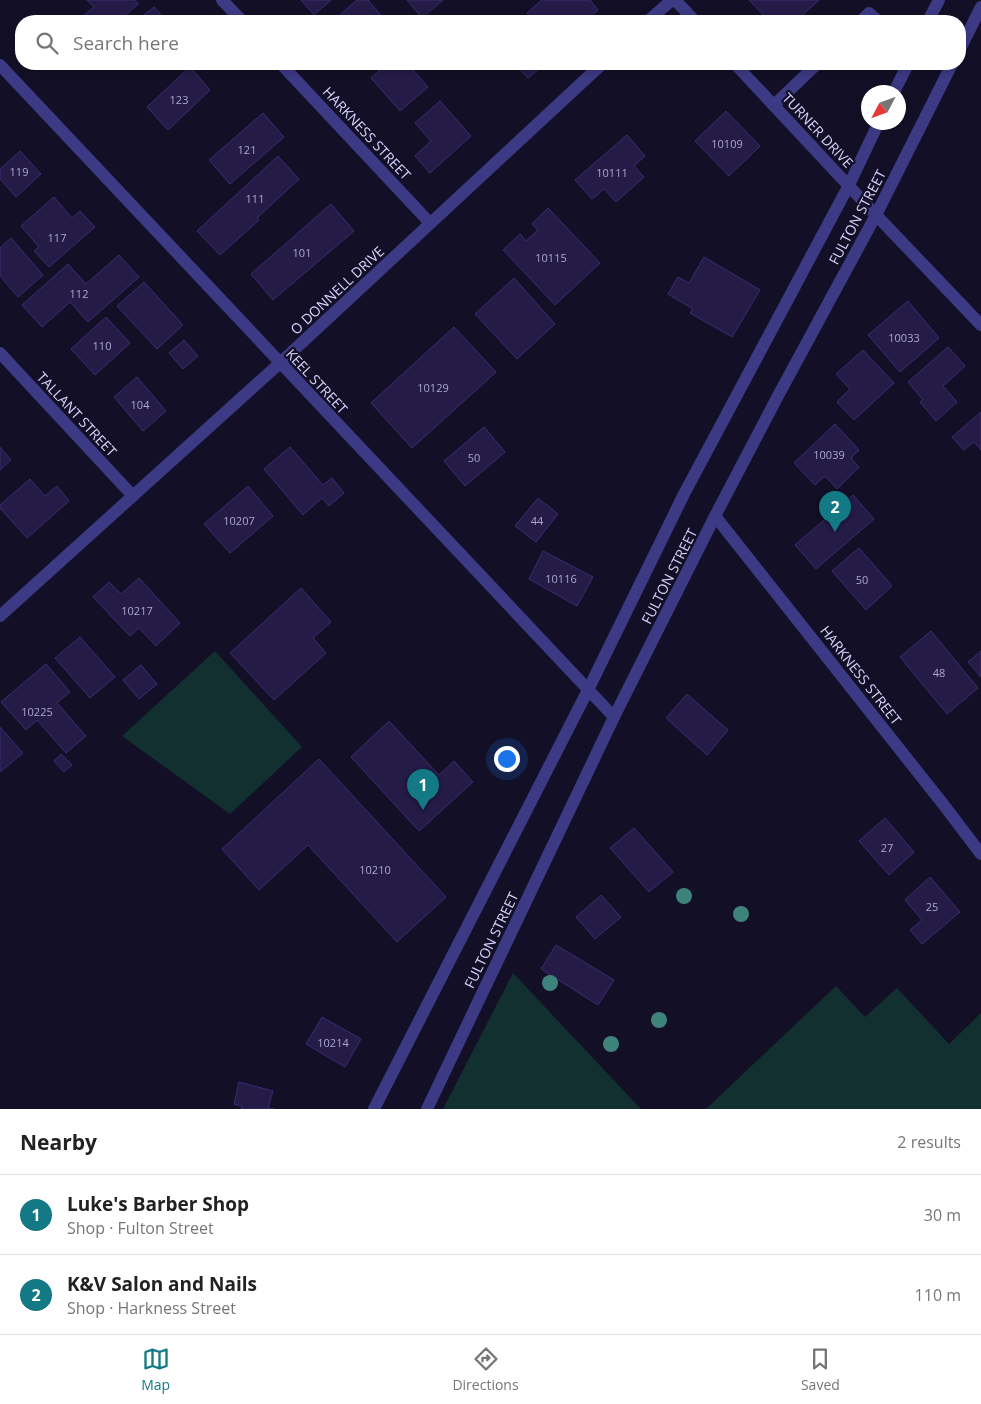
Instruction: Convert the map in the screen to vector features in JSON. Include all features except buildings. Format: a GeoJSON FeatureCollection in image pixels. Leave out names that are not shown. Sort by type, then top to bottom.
{"type":"FeatureCollection","features":[{"type":"Feature","properties":{"kind":"street"},"geometry":{"type":"LineString","coordinates":[[222,0],[236,15]]}},
{"type":"Feature","properties":{"kind":"street"},"geometry":{"type":"LineString","coordinates":[[655,15],[674,0],[689,15]]}},
{"type":"Feature","properties":{"kind":"street"},"geometry":{"type":"LineString","coordinates":[[931,15],[939,0]]}},
{"type":"Feature","properties":{"kind":"street"},"geometry":{"type":"LineString","coordinates":[[966,37],[981,7]]}},
{"type":"Feature","properties":{"kind":"street","name":"KEEL STREET"},"geometry":{"type":"LineString","coordinates":[[0,65],[614,717]]}},
{"type":"Feature","properties":{"kind":"street","name":"HARKNESS STREET"},"geometry":{"type":"LineString","coordinates":[[287,70],[430,223]]}},
{"type":"Feature","properties":{"kind":"street","name":"O DONNELL DRIVE"},"geometry":{"type":"LineString","coordinates":[[0,616],[280,363],[596,70]]}},
{"type":"Feature","properties":{"kind":"street","name":"TURNER DRIVE"},"geometry":{"type":"LineString","coordinates":[[741,70],[981,325]]}},
{"type":"Feature","properties":{"kind":"street"},"geometry":{"type":"LineString","coordinates":[[774,105],[811,70]]}},
{"type":"Feature","properties":{"kind":"street"},"geometry":{"type":"LineString","coordinates":[[898,85],[905,70]]}},
{"type":"Feature","properties":{"kind":"street","name":"FULTON STREET"},"geometry":{"type":"LineString","coordinates":[[427,1109],[614,717],[774,403],[876,215],[949,70]]}},
{"type":"Feature","properties":{"kind":"street","name":"FULTON STREET"},"geometry":{"type":"LineString","coordinates":[[374,1109],[588,690],[684,494],[849,185],[875,130]]}},
{"type":"Feature","properties":{"kind":"street","name":"TALLANT STREET"},"geometry":{"type":"LineString","coordinates":[[0,353],[133,496]]}},
{"type":"Feature","properties":{"kind":"street","name":"HARKNESS STREET"},"geometry":{"type":"LineString","coordinates":[[716,516],[981,854]]}},
{"type":"Feature","properties":{"kind":"green space"},"geometry":{"type":"Polygon","coordinates":[[[215,651],[302,747],[230,814],[122,736],[215,651]]]}},
{"type":"Feature","properties":{"kind":"green space"},"geometry":{"type":"Polygon","coordinates":[[[513,973],[641,1109],[443,1109],[513,973]]]}},
{"type":"Feature","properties":{"kind":"green space"},"geometry":{"type":"Polygon","coordinates":[[[836,986],[865,1017],[897,988],[949,1044],[981,1013],[981,1109],[706,1109],[836,986]]]}},
{"type":"Feature","properties":{"kind":"place","name":"K&V Salon and Nails"},"geometry":{"type":"Point","coordinates":[835,532]}},
{"type":"Feature","properties":{"kind":"place","name":"Luke's Barber Shop"},"geometry":{"type":"Point","coordinates":[423,810]}}]}
